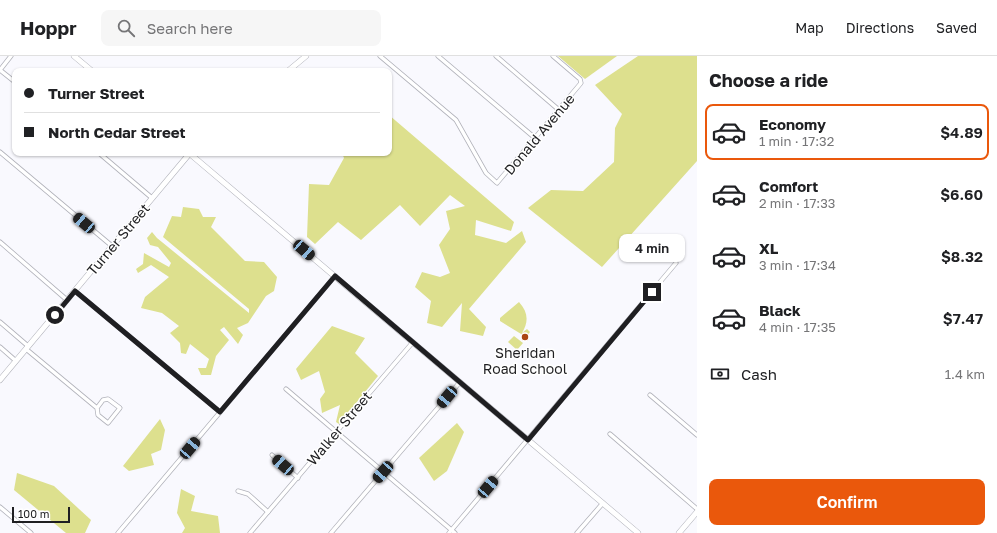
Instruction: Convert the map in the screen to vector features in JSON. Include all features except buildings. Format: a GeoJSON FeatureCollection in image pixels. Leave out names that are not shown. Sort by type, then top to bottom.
{"type":"FeatureCollection","features":[{"type":"Feature","properties":{"kind":"street"},"geometry":{"type":"LineString","coordinates":[[11,56],[0,70],[12,80]]}},
{"type":"Feature","properties":{"kind":"street"},"geometry":{"type":"LineString","coordinates":[[74,56],[88,68]]}},
{"type":"Feature","properties":{"kind":"street"},"geometry":{"type":"LineString","coordinates":[[292,68],[306,56]]}},
{"type":"Feature","properties":{"kind":"street","name":"Donald Avenue"},"geometry":{"type":"LineString","coordinates":[[380,56],[456,120],[486,173],[497,183],[581,83],[580,79],[553,56]]}},
{"type":"Feature","properties":{"kind":"street"},"geometry":{"type":"LineString","coordinates":[[438,56],[535,138]]}},
{"type":"Feature","properties":{"kind":"street"},"geometry":{"type":"LineString","coordinates":[[496,56],[559,110]]}},
{"type":"Feature","properties":{"kind":"street"},"geometry":{"type":"LineString","coordinates":[[0,152],[112,246]]}},
{"type":"Feature","properties":{"kind":"street"},"geometry":{"type":"LineString","coordinates":[[103,156],[152,198]]}},
{"type":"Feature","properties":{"kind":"street","name":"Turner Street"},"geometry":{"type":"LineString","coordinates":[[0,380],[187,156]]}},
{"type":"Feature","properties":{"kind":"street"},"geometry":{"type":"LineString","coordinates":[[194,156],[638,533]]}},
{"type":"Feature","properties":{"kind":"street"},"geometry":{"type":"LineString","coordinates":[[0,242],[67,300]]}},
{"type":"Feature","properties":{"kind":"street"},"geometry":{"type":"LineString","coordinates":[[286,389],[452,532],[676,263]]}},
{"type":"Feature","properties":{"kind":"street"},"geometry":{"type":"LineString","coordinates":[[118,533],[335,276]]}},
{"type":"Feature","properties":{"kind":"street"},"geometry":{"type":"LineString","coordinates":[[75,291],[220,412]]}},
{"type":"Feature","properties":{"kind":"street"},"geometry":{"type":"LineString","coordinates":[[0,322],[27,348],[97,408],[98,415],[108,423],[120,408],[108,399],[103,400],[97,408]]}},
{"type":"Feature","properties":{"kind":"street","name":"Walker Street"},"geometry":{"type":"LineString","coordinates":[[250,533],[413,342]]}},
{"type":"Feature","properties":{"kind":"street"},"geometry":{"type":"LineString","coordinates":[[0,347],[16,361]]}},
{"type":"Feature","properties":{"kind":"street"},"geometry":{"type":"LineString","coordinates":[[330,533],[460,382]]}},
{"type":"Feature","properties":{"kind":"street"},"geometry":{"type":"LineString","coordinates":[[650,395],[697,435]]}},
{"type":"Feature","properties":{"kind":"street"},"geometry":{"type":"LineString","coordinates":[[610,434],[697,509]]}},
{"type":"Feature","properties":{"kind":"street"},"geometry":{"type":"LineString","coordinates":[[272,455],[298,478]]}},
{"type":"Feature","properties":{"kind":"street"},"geometry":{"type":"LineString","coordinates":[[238,490],[248,494],[268,512]]}},
{"type":"Feature","properties":{"kind":"street"},"geometry":{"type":"LineString","coordinates":[[577,533],[603,503]]}},
{"type":"Feature","properties":{"kind":"street"},"geometry":{"type":"LineString","coordinates":[[0,507],[31,533]]}},
{"type":"Feature","properties":{"kind":"street"},"geometry":{"type":"LineString","coordinates":[[679,533],[697,512]]}},
{"type":"Feature","properties":{"kind":"green space"},"geometry":{"type":"Polygon","coordinates":[[[558,56],[617,56],[585,79],[558,56]]]}},
{"type":"Feature","properties":{"kind":"green space"},"geometry":{"type":"Polygon","coordinates":[[[638,56],[697,56],[697,161],[602,267],[528,208],[551,190],[583,191],[614,162],[615,128],[622,114],[595,85],[638,56]]]}},
{"type":"Feature","properties":{"kind":"green space"},"geometry":{"type":"Polygon","coordinates":[[[392,118],[514,222],[511,231],[476,220],[475,235],[506,243],[522,231],[526,242],[469,309],[486,327],[483,336],[460,331],[462,303],[442,327],[427,323],[431,301],[415,287],[422,272],[440,277],[450,273],[439,245],[450,229],[446,211],[465,206],[450,195],[420,226],[400,205],[361,240],[338,222],[315,244],[307,237],[309,184],[329,185],[344,158],[343,156],[392,156],[392,118]]]}},
{"type":"Feature","properties":{"kind":"green space"},"geometry":{"type":"Polygon","coordinates":[[[183,207],[199,209],[203,217],[216,217],[211,227],[245,261],[264,262],[277,277],[274,291],[266,296],[248,323],[237,328],[243,335],[238,344],[224,327],[220,330],[229,340],[216,356],[211,375],[201,375],[198,368],[206,368],[209,359],[190,344],[186,354],[181,353],[180,343],[170,333],[179,326],[162,313],[141,308],[145,297],[169,277],[151,265],[138,273],[136,269],[143,264],[144,253],[169,267],[171,263],[158,247],[150,245],[147,238],[152,232],[157,238],[249,313],[249,309],[163,237],[172,216],[181,217],[183,207]]]}},
{"type":"Feature","properties":{"kind":"green space"},"geometry":{"type":"Polygon","coordinates":[[[519,302],[526,313],[526,324],[522,333],[527,329],[530,332],[526,337],[500,321],[500,318],[519,302]]]}},
{"type":"Feature","properties":{"kind":"green space"},"geometry":{"type":"Polygon","coordinates":[[[332,326],[365,338],[355,353],[378,376],[339,424],[336,422],[340,405],[322,413],[320,399],[325,392],[319,371],[301,380],[296,369],[332,326]]]}},
{"type":"Feature","properties":{"kind":"green space"},"geometry":{"type":"Polygon","coordinates":[[[514,336],[523,343],[517,350],[508,342],[514,336]]]}},
{"type":"Feature","properties":{"kind":"green space"},"geometry":{"type":"Polygon","coordinates":[[[160,419],[165,430],[161,450],[151,454],[154,465],[129,471],[123,466],[160,419]]]}},
{"type":"Feature","properties":{"kind":"green space"},"geometry":{"type":"Polygon","coordinates":[[[457,423],[464,432],[447,471],[434,481],[419,458],[457,423]]]}},
{"type":"Feature","properties":{"kind":"green space"},"geometry":{"type":"Polygon","coordinates":[[[17,473],[54,486],[91,520],[85,533],[66,533],[14,490],[17,473]]]}},
{"type":"Feature","properties":{"kind":"green space"},"geometry":{"type":"Polygon","coordinates":[[[181,489],[195,496],[191,511],[218,516],[220,533],[182,533],[185,528],[177,513],[181,489]]]}},
{"type":"Feature","properties":{"kind":"place","name":"Sheridan Road School"},"geometry":{"type":"Point","coordinates":[525,337]}},
{"type":"Feature","properties":{"kind":"route"},"geometry":{"type":"LineString","coordinates":[[55,315],[75,291],[220,412],[335,276],[528,440],[652,292]]}}]}
